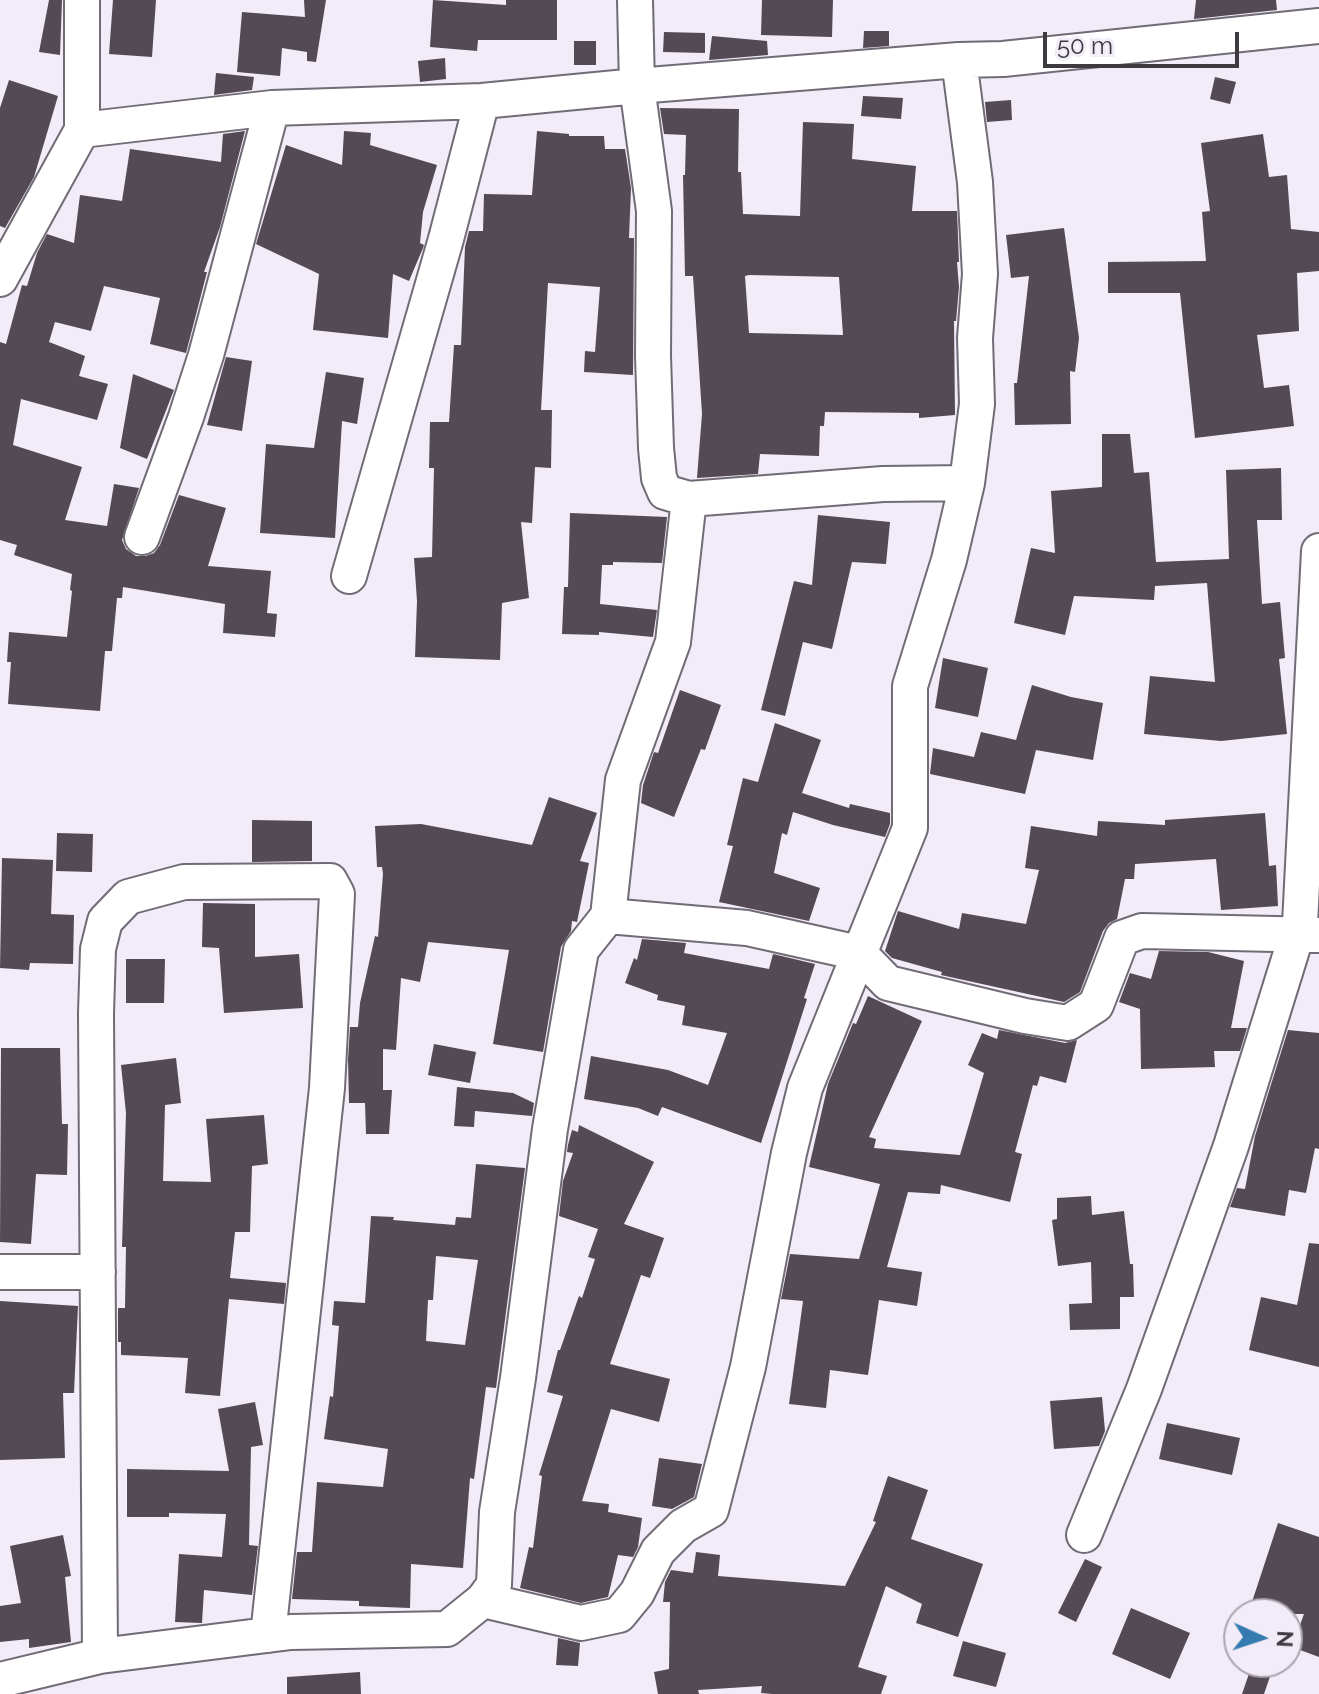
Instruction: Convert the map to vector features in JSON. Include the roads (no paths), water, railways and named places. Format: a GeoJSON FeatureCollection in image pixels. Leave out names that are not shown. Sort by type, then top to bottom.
{"type":"FeatureCollection","features":[{"type":"Feature","properties":{"kind":"street"},"geometry":{"type":"LineString","coordinates":[[0,279],[82,130],[82,0]]}},
{"type":"Feature","properties":{"kind":"street"},"geometry":{"type":"LineString","coordinates":[[635,0],[637,86],[654,211],[653,356],[659,478],[665,492],[689,499],[883,484],[967,483]]}},
{"type":"Feature","properties":{"kind":"street"},"geometry":{"type":"LineString","coordinates":[[82,130],[272,108],[482,101],[959,60],[1003,59],[1319,26]]}},
{"type":"Feature","properties":{"kind":"street"},"geometry":{"type":"LineString","coordinates":[[483,1600],[581,1623],[619,1615],[637,1593],[658,1551],[683,1526],[711,1510],[748,1367],[789,1153],[805,1088],[910,828],[910,686],[949,560],[967,483],[977,404],[975,338],[980,274],[975,182],[959,60]]}},
{"type":"Feature","properties":{"kind":"street"},"geometry":{"type":"LineString","coordinates":[[349,576],[446,239],[482,101]]}},
{"type":"Feature","properties":{"kind":"street"},"geometry":{"type":"LineString","coordinates":[[142,537],[206,355],[272,108]]}},
{"type":"Feature","properties":{"kind":"street"},"geometry":{"type":"LineString","coordinates":[[0,1680],[100,1656],[291,1632],[447,1629],[483,1600],[494,1585],[497,1512],[518,1378],[550,1129],[581,950],[608,916],[623,780],[673,642],[689,499]]}},
{"type":"Feature","properties":{"kind":"street"},"geometry":{"type":"LineString","coordinates":[[1308,934],[1300,924],[1319,551]]}},
{"type":"Feature","properties":{"kind":"street"},"geometry":{"type":"LineString","coordinates":[[100,1656],[98,949],[105,921],[128,897],[184,882],[330,881],[337,894],[327,1088],[268,1635]]}},
{"type":"Feature","properties":{"kind":"street"},"geometry":{"type":"LineString","coordinates":[[608,916],[747,928],[859,953],[888,983],[1025,1016],[1068,1023],[1096,1005],[1122,938],[1142,931],[1308,934]]}},
{"type":"Feature","properties":{"kind":"street"},"geometry":{"type":"LineString","coordinates":[[1084,1535],[1144,1389],[1308,934]]}},
{"type":"Feature","properties":{"kind":"street"},"geometry":{"type":"LineString","coordinates":[[0,1272],[98,1272]]}}]}
